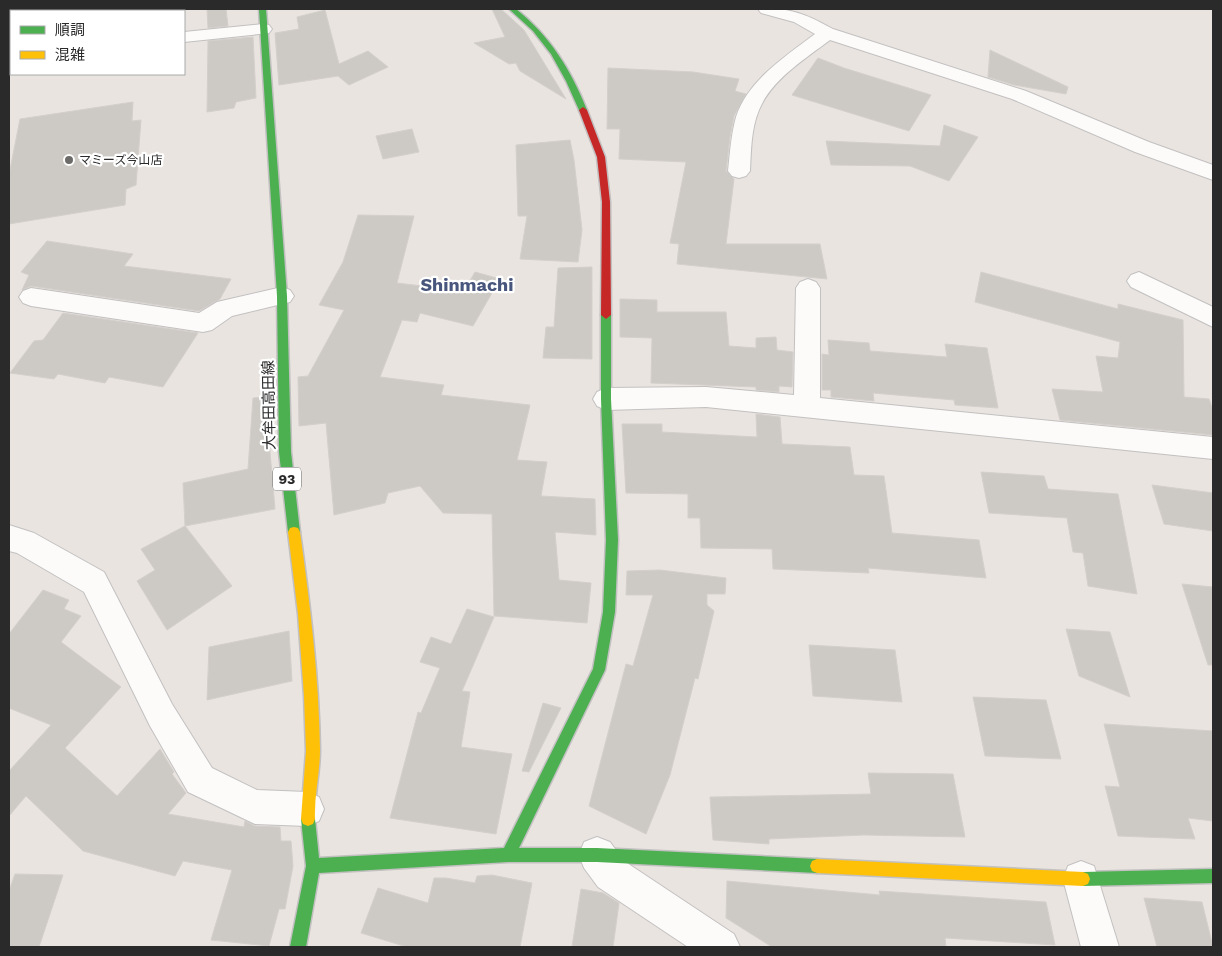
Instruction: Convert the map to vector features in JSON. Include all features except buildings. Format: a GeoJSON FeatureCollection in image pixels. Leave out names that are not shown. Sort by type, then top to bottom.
{"type":"FeatureCollection","features":[{"type":"Feature","properties":{"kind":"street","name":"大牟田高田線"},"geometry":{"type":"LineString","coordinates":[[262,9],[282,296],[285,452],[291,513],[303,593],[311,692],[313,762],[307,809],[313,866],[298,947]]}},
{"type":"Feature","properties":{"kind":"street"},"geometry":{"type":"LineString","coordinates":[[508,856],[600,670],[609,612],[612,540],[606,398],[606,202],[602,157],[574,84],[554,51],[527,20],[512,9]]}},
{"type":"Feature","properties":{"kind":"street"},"geometry":{"type":"LineString","coordinates":[[766,9],[800,18],[828,33],[1019,95],[1142,147],[1213,173]]}},
{"type":"Feature","properties":{"kind":"street"},"geometry":{"type":"LineString","coordinates":[[185,37],[263,29]]}},
{"type":"Feature","properties":{"kind":"street"},"geometry":{"type":"LineString","coordinates":[[739,171],[743,131],[753,103],[784,67],[828,33]]}},
{"type":"Feature","properties":{"kind":"street"},"geometry":{"type":"LineString","coordinates":[[1140,281],[1213,318]]}},
{"type":"Feature","properties":{"kind":"street"},"geometry":{"type":"LineString","coordinates":[[807,406],[808,288]]}},
{"type":"Feature","properties":{"kind":"street"},"geometry":{"type":"LineString","coordinates":[[31,298],[203,323],[225,308],[282,296]]}},
{"type":"Feature","properties":{"kind":"street"},"geometry":{"type":"LineString","coordinates":[[606,398],[706,397],[1213,448]]}},
{"type":"Feature","properties":{"kind":"street"},"geometry":{"type":"LineString","coordinates":[[9,538],[24,542],[94,582],[161,715],[200,780],[255,807],[307,809]]}},
{"type":"Feature","properties":{"kind":"street"},"geometry":{"type":"LineString","coordinates":[[597,855],[611,874],[721,947]]}},
{"type":"Feature","properties":{"kind":"street"},"geometry":{"type":"LineString","coordinates":[[313,866],[508,856],[597,855],[1081,879],[1213,876]]}},
{"type":"Feature","properties":{"kind":"street"},"geometry":{"type":"LineString","coordinates":[[1081,879],[1100,947]]}},
{"type":"Feature","properties":{"kind":"traffic: fast"},"geometry":{"type":"LineString","coordinates":[[262,9],[282,296],[285,452],[294,532]]}},
{"type":"Feature","properties":{"kind":"traffic: fast"},"geometry":{"type":"LineString","coordinates":[[512,9],[535,30],[555,54],[583,110]]}},
{"type":"Feature","properties":{"kind":"traffic: fast"},"geometry":{"type":"LineString","coordinates":[[508,855],[599,670],[609,612],[612,540],[606,399],[606,315]]}},
{"type":"Feature","properties":{"kind":"traffic: fast"},"geometry":{"type":"LineString","coordinates":[[298,947],[313,866],[308,819]]}},
{"type":"Feature","properties":{"kind":"traffic: fast"},"geometry":{"type":"LineString","coordinates":[[313,866],[508,855],[597,855],[817,866]]}},
{"type":"Feature","properties":{"kind":"traffic: fast"},"geometry":{"type":"LineString","coordinates":[[1083,879],[1213,876]]}},
{"type":"Feature","properties":{"kind":"traffic: slow"},"geometry":{"type":"LineString","coordinates":[[294,532],[307,641],[311,696],[313,751],[308,819]]}},
{"type":"Feature","properties":{"kind":"traffic: slow"},"geometry":{"type":"LineString","coordinates":[[817,866],[1083,879]]}},
{"type":"Feature","properties":{"kind":"traffic: jam"},"geometry":{"type":"LineString","coordinates":[[583,110],[601,157],[606,202],[606,315]]}},
{"type":"Feature","properties":{"kind":"place","name":"マミーズ今山店"},"geometry":{"type":"Point","coordinates":[69,160]}},
{"type":"Feature","properties":{"kind":"district","name":"Shinmachi"},"geometry":{"type":"Point","coordinates":[467,285]}}]}
